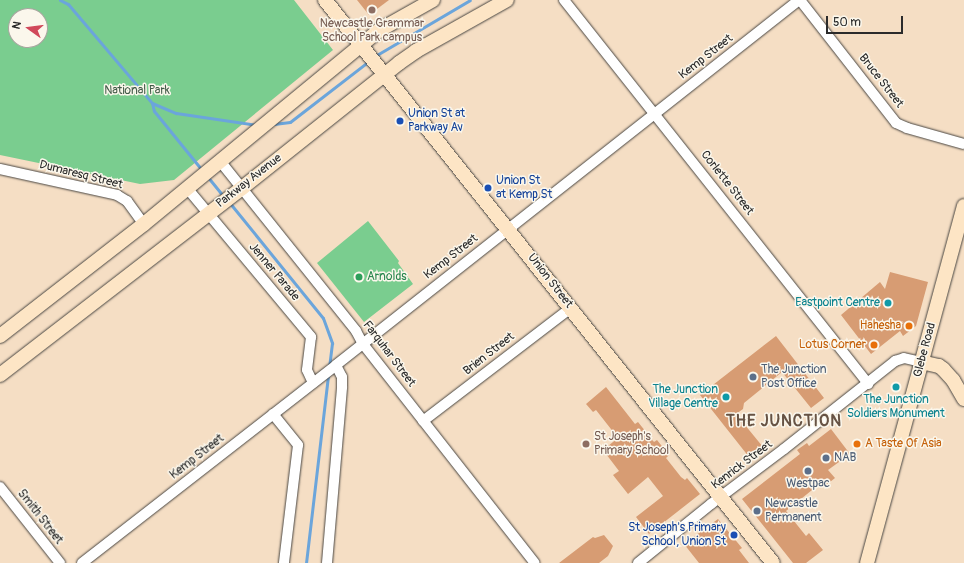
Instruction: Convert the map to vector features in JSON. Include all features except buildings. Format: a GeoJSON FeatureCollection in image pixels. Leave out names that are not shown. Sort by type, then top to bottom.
{"type":"FeatureCollection","features":[{"type":"Feature","properties":{"kind":"main road","name":"Union Street"},"geometry":{"type":"LineString","coordinates":[[325,0],[508,228],[773,563]]}},
{"type":"Feature","properties":{"kind":"main road"},"geometry":{"type":"LineString","coordinates":[[0,336],[144,224],[280,112],[364,49],[378,31],[433,0]]}},
{"type":"Feature","properties":{"kind":"main road","name":"Parkway Avenue"},"geometry":{"type":"LineString","coordinates":[[0,375],[242,188],[381,70],[507,0]]}},
{"type":"Feature","properties":{"kind":"main road","name":"Glebe Road"},"geometry":{"type":"LineString","coordinates":[[867,563],[964,206]]}},
{"type":"Feature","properties":{"kind":"main road"},"geometry":{"type":"LineString","coordinates":[[921,362],[939,366],[943,369],[953,380],[964,399]]}},
{"type":"Feature","properties":{"kind":"street","name":"Corlette Street"},"geometry":{"type":"LineString","coordinates":[[564,0],[868,384]]}},
{"type":"Feature","properties":{"kind":"street","name":"Kemp Street"},"geometry":{"type":"LineString","coordinates":[[82,563],[334,367],[508,228],[799,0]]}},
{"type":"Feature","properties":{"kind":"street","name":"Bruce Street"},"geometry":{"type":"LineString","coordinates":[[799,0],[896,123],[906,128],[964,144]]}},
{"type":"Feature","properties":{"kind":"street","name":"Farquhar Street"},"geometry":{"type":"LineString","coordinates":[[220,161],[356,331],[362,344],[535,563]]}},
{"type":"Feature","properties":{"kind":"street","name":"Dumaresq Street"},"geometry":{"type":"LineString","coordinates":[[0,169],[117,195],[127,201],[144,224]]}},
{"type":"Feature","properties":{"kind":"street","name":"Jenner Parade"},"geometry":{"type":"LineString","coordinates":[[187,188],[310,337],[307,370],[316,381]]}},
{"type":"Feature","properties":{"kind":"street","name":"Brien Street"},"geometry":{"type":"LineString","coordinates":[[423,421],[571,308]]}},
{"type":"Feature","properties":{"kind":"street","name":"Kenrick Street"},"geometry":{"type":"LineString","coordinates":[[636,562],[900,358],[921,362]]}},
{"type":"Feature","properties":{"kind":"street"},"geometry":{"type":"LineString","coordinates":[[327,563],[342,387],[342,377],[334,367]]}},
{"type":"Feature","properties":{"kind":"street"},"geometry":{"type":"LineString","coordinates":[[274,414],[298,445],[284,563]]}},
{"type":"Feature","properties":{"kind":"street","name":"Smith Street"},"geometry":{"type":"LineString","coordinates":[[0,487],[60,563]]}},
{"type":"Feature","properties":{"kind":"green space","name":"National Park"},"geometry":{"type":"Polygon","coordinates":[[[0,0],[294,0],[333,50],[174,180],[140,184],[0,155],[0,0]]]}},
{"type":"Feature","properties":{"kind":"green space"},"geometry":{"type":"Polygon","coordinates":[[[368,221],[399,261],[398,263],[413,284],[364,322],[317,263],[368,221]]]}},
{"type":"Feature","properties":{"kind":"waterway"},"geometry":{"type":"LineString","coordinates":[[60,0],[68,4],[152,103],[176,113],[257,125]]}},
{"type":"Feature","properties":{"kind":"waterway"},"geometry":{"type":"LineString","coordinates":[[375,56],[470,0]]}},
{"type":"Feature","properties":{"kind":"waterway"},"geometry":{"type":"LineString","coordinates":[[274,124],[290,122],[369,61]]}},
{"type":"Feature","properties":{"kind":"waterway"},"geometry":{"type":"LineString","coordinates":[[152,103],[154,111],[202,170]]}},
{"type":"Feature","properties":{"kind":"waterway"},"geometry":{"type":"LineString","coordinates":[[207,176],[224,197]]}},
{"type":"Feature","properties":{"kind":"waterway"},"geometry":{"type":"LineString","coordinates":[[229,202],[323,318],[332,343],[329,368]]}},
{"type":"Feature","properties":{"kind":"waterway"},"geometry":{"type":"LineString","coordinates":[[306,563],[328,375]]}},
{"type":"Feature","properties":{"kind":"place","name":"Newcastle Grammar School Park campus"},"geometry":{"type":"Point","coordinates":[372,10]}},
{"type":"Feature","properties":{"kind":"place","name":"Union St at Parkway Av"},"geometry":{"type":"Point","coordinates":[400,121]}},
{"type":"Feature","properties":{"kind":"place","name":"Union St at Kemp St"},"geometry":{"type":"Point","coordinates":[488,188]}},
{"type":"Feature","properties":{"kind":"place","name":"Arnolds"},"geometry":{"type":"Point","coordinates":[359,277]}},
{"type":"Feature","properties":{"kind":"place","name":"Eastpoint Centre"},"geometry":{"type":"Point","coordinates":[888,303]}},
{"type":"Feature","properties":{"kind":"place","name":"Hahesha"},"geometry":{"type":"Point","coordinates":[909,326]}},
{"type":"Feature","properties":{"kind":"place","name":"Lotus Corner"},"geometry":{"type":"Point","coordinates":[874,345]}},
{"type":"Feature","properties":{"kind":"place","name":"The Junction Post Office"},"geometry":{"type":"Point","coordinates":[753,377]}},
{"type":"Feature","properties":{"kind":"place","name":"The Junction Soldiers Monument"},"geometry":{"type":"Point","coordinates":[896,387]}},
{"type":"Feature","properties":{"kind":"place","name":"The Junction Village Centre"},"geometry":{"type":"Point","coordinates":[726,397]}},
{"type":"Feature","properties":{"kind":"place","name":"St Joseph's Primary School"},"geometry":{"type":"Point","coordinates":[586,444]}},
{"type":"Feature","properties":{"kind":"place","name":"A Taste Of Asia"},"geometry":{"type":"Point","coordinates":[857,444]}},
{"type":"Feature","properties":{"kind":"place","name":"NAB"},"geometry":{"type":"Point","coordinates":[826,458]}},
{"type":"Feature","properties":{"kind":"place","name":"Westpac"},"geometry":{"type":"Point","coordinates":[808,471]}},
{"type":"Feature","properties":{"kind":"place","name":"Newcastle Permanent"},"geometry":{"type":"Point","coordinates":[757,511]}},
{"type":"Feature","properties":{"kind":"place","name":"St Joseph's Primary School, Union St"},"geometry":{"type":"Point","coordinates":[734,535]}},
{"type":"Feature","properties":{"kind":"district","name":"THE JUNCTION"},"geometry":{"type":"Point","coordinates":[784,421]}}]}
